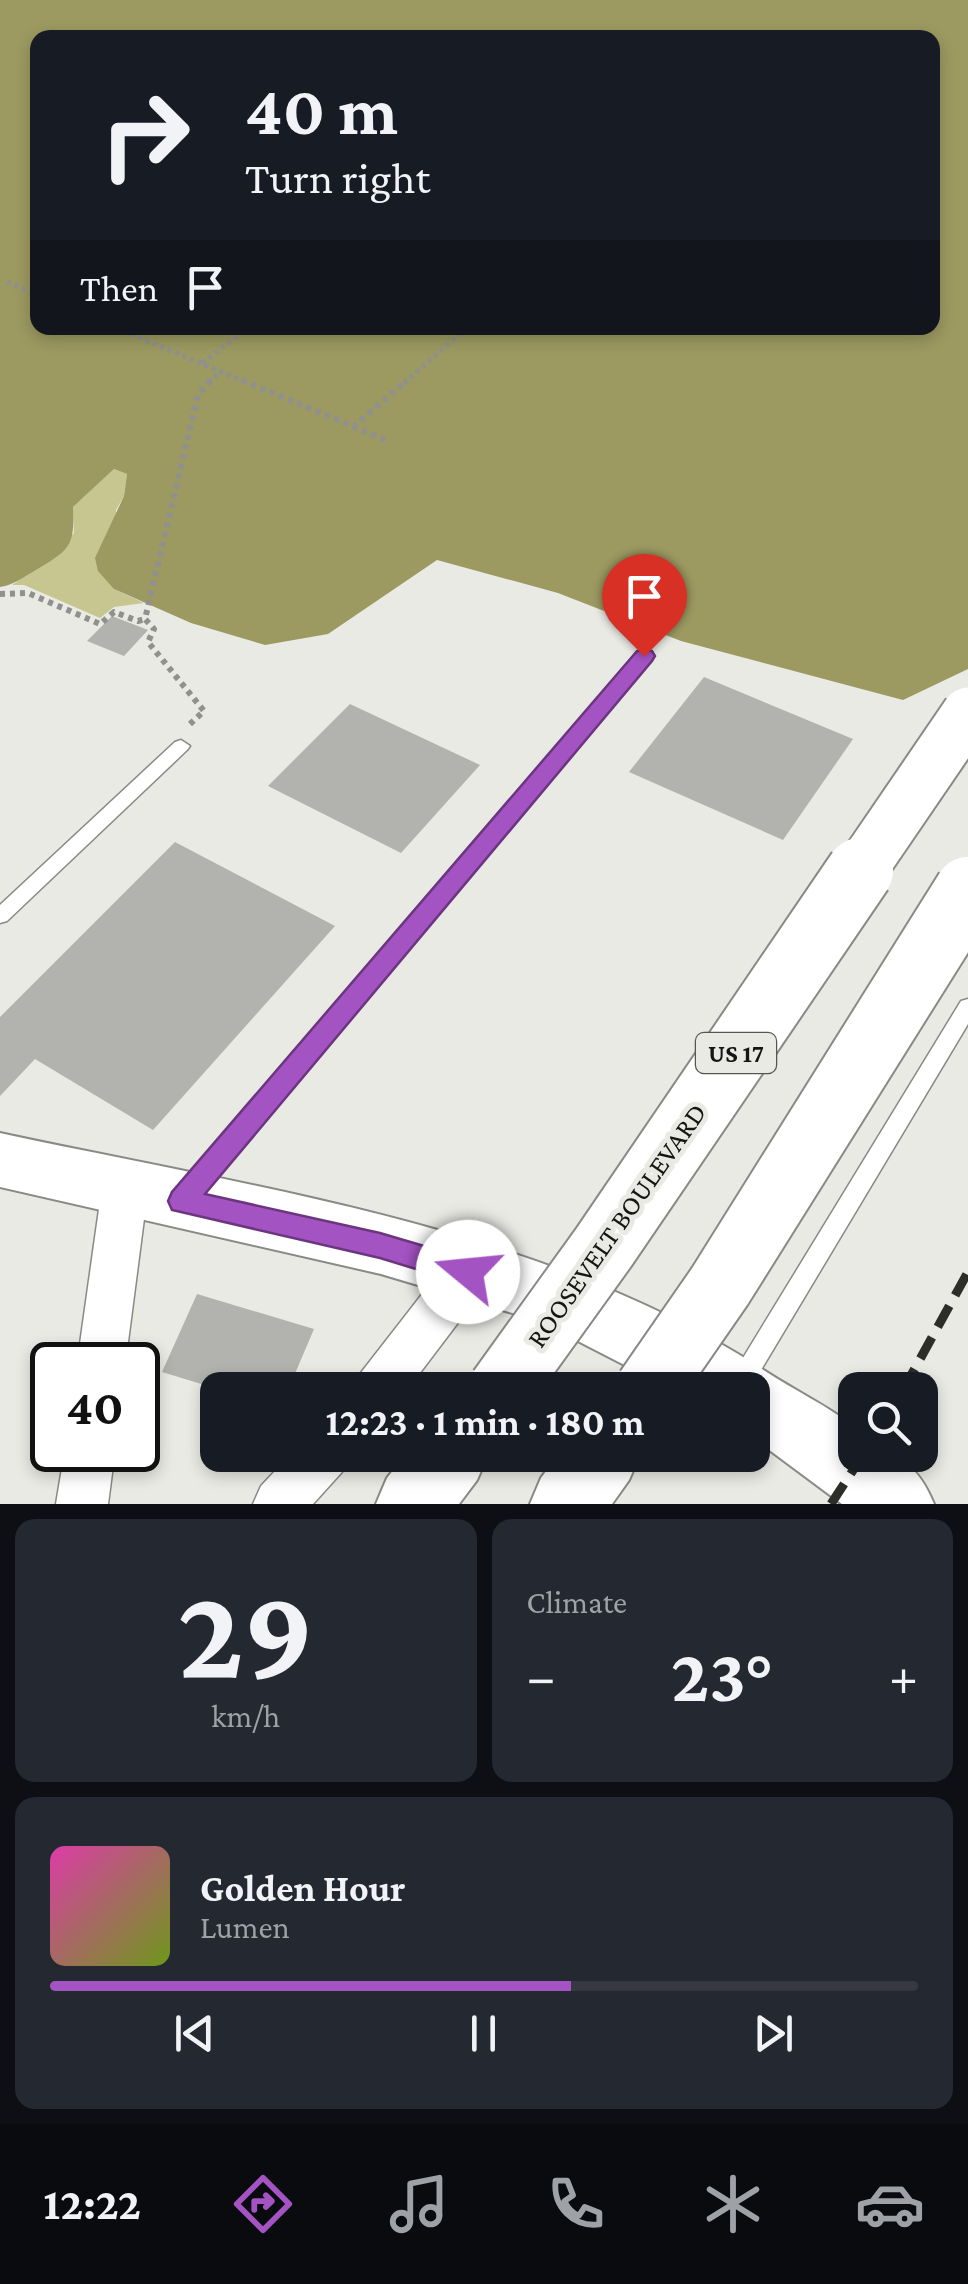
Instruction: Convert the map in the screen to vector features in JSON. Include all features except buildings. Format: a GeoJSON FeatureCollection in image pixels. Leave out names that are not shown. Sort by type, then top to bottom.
{"type":"FeatureCollection","features":[{"type":"Feature","properties":{"kind":"highway","name":"ROOSEVELT BOULEVARD"},"geometry":{"type":"LineString","coordinates":[[514,1372],[604,1247],[968,713]]}},
{"type":"Feature","properties":{"kind":"highway"},"geometry":{"type":"LineString","coordinates":[[660,1372],[720,1286],[968,890]]}},
{"type":"Feature","properties":{"kind":"highway"},"geometry":{"type":"LineString","coordinates":[[412,1504],[437,1472]]}},
{"type":"Feature","properties":{"kind":"street"},"geometry":{"type":"LineString","coordinates":[[0,1160],[380,1245],[550,1294],[611,1321],[705,1372]]}},
{"type":"Feature","properties":{"kind":"street"},"geometry":{"type":"LineString","coordinates":[[108,1342],[154,1195]]}},
{"type":"Feature","properties":{"kind":"street"},"geometry":{"type":"LineString","coordinates":[[391,1372],[468,1272]]}},
{"type":"Feature","properties":{"kind":"street"},"geometry":{"type":"LineString","coordinates":[[770,1409],[809,1434],[898,1504]]}},
{"type":"Feature","properties":{"kind":"street"},"geometry":{"type":"LineString","coordinates":[[82,1504],[87,1472]]}},
{"type":"Feature","properties":{"kind":"street"},"geometry":{"type":"LineString","coordinates":[[279,1504],[308,1472]]}},
{"type":"Feature","properties":{"kind":"lane"},"geometry":{"type":"LineString","coordinates":[[154,1195],[644,656]]}},
{"type":"Feature","properties":{"kind":"lane"},"geometry":{"type":"LineString","coordinates":[[0,916],[181,746]]}},
{"type":"Feature","properties":{"kind":"lane"},"geometry":{"type":"LineString","coordinates":[[749,1372],[968,1007]]}},
{"type":"Feature","properties":{"kind":"path"},"geometry":{"type":"LineString","coordinates":[[7,282],[30,292]]}},
{"type":"Feature","properties":{"kind":"path"},"geometry":{"type":"LineString","coordinates":[[133,335],[390,442]]}},
{"type":"Feature","properties":{"kind":"path"},"geometry":{"type":"LineString","coordinates":[[201,364],[239,335]]}},
{"type":"Feature","properties":{"kind":"path"},"geometry":{"type":"LineString","coordinates":[[353,427],[459,335]]}},
{"type":"Feature","properties":{"kind":"path"},"geometry":{"type":"LineString","coordinates":[[145,619],[198,395],[220,371]]}},
{"type":"Feature","properties":{"kind":"path"},"geometry":{"type":"LineString","coordinates":[[0,594],[28,593],[100,624],[114,612],[138,621],[145,619]]}},
{"type":"Feature","properties":{"kind":"path"},"geometry":{"type":"LineString","coordinates":[[145,619],[154,629],[148,642],[204,712],[188,726]]}},
{"type":"Feature","properties":{"kind":"shaded area"},"geometry":{"type":"Polygon","coordinates":[[[0,0],[968,0],[968,669],[903,700],[681,641],[558,593],[437,560],[328,634],[265,645],[191,623],[114,589],[98,571],[95,558],[124,496],[127,474],[114,469],[73,507],[73,531],[63,552],[0,587],[0,0]]]}},
{"type":"Feature","properties":{"kind":"shaded area"},"geometry":{"type":"Polygon","coordinates":[[[114,469],[127,474],[124,496],[116,510],[114,589],[144,603],[114,607],[100,618],[24,585],[12,585],[36,570],[74,533],[73,507],[114,469]]]}},
{"type":"Feature","properties":{"kind":"railway"},"geometry":{"type":"LineString","coordinates":[[913,1372],[968,1272]]}},
{"type":"Feature","properties":{"kind":"railway"},"geometry":{"type":"LineString","coordinates":[[831,1504],[852,1472]]}},
{"type":"Feature","properties":{"kind":"route"},"geometry":{"type":"LineString","coordinates":[[468,1272],[380,1245],[182,1201],[644,656]]}}]}
